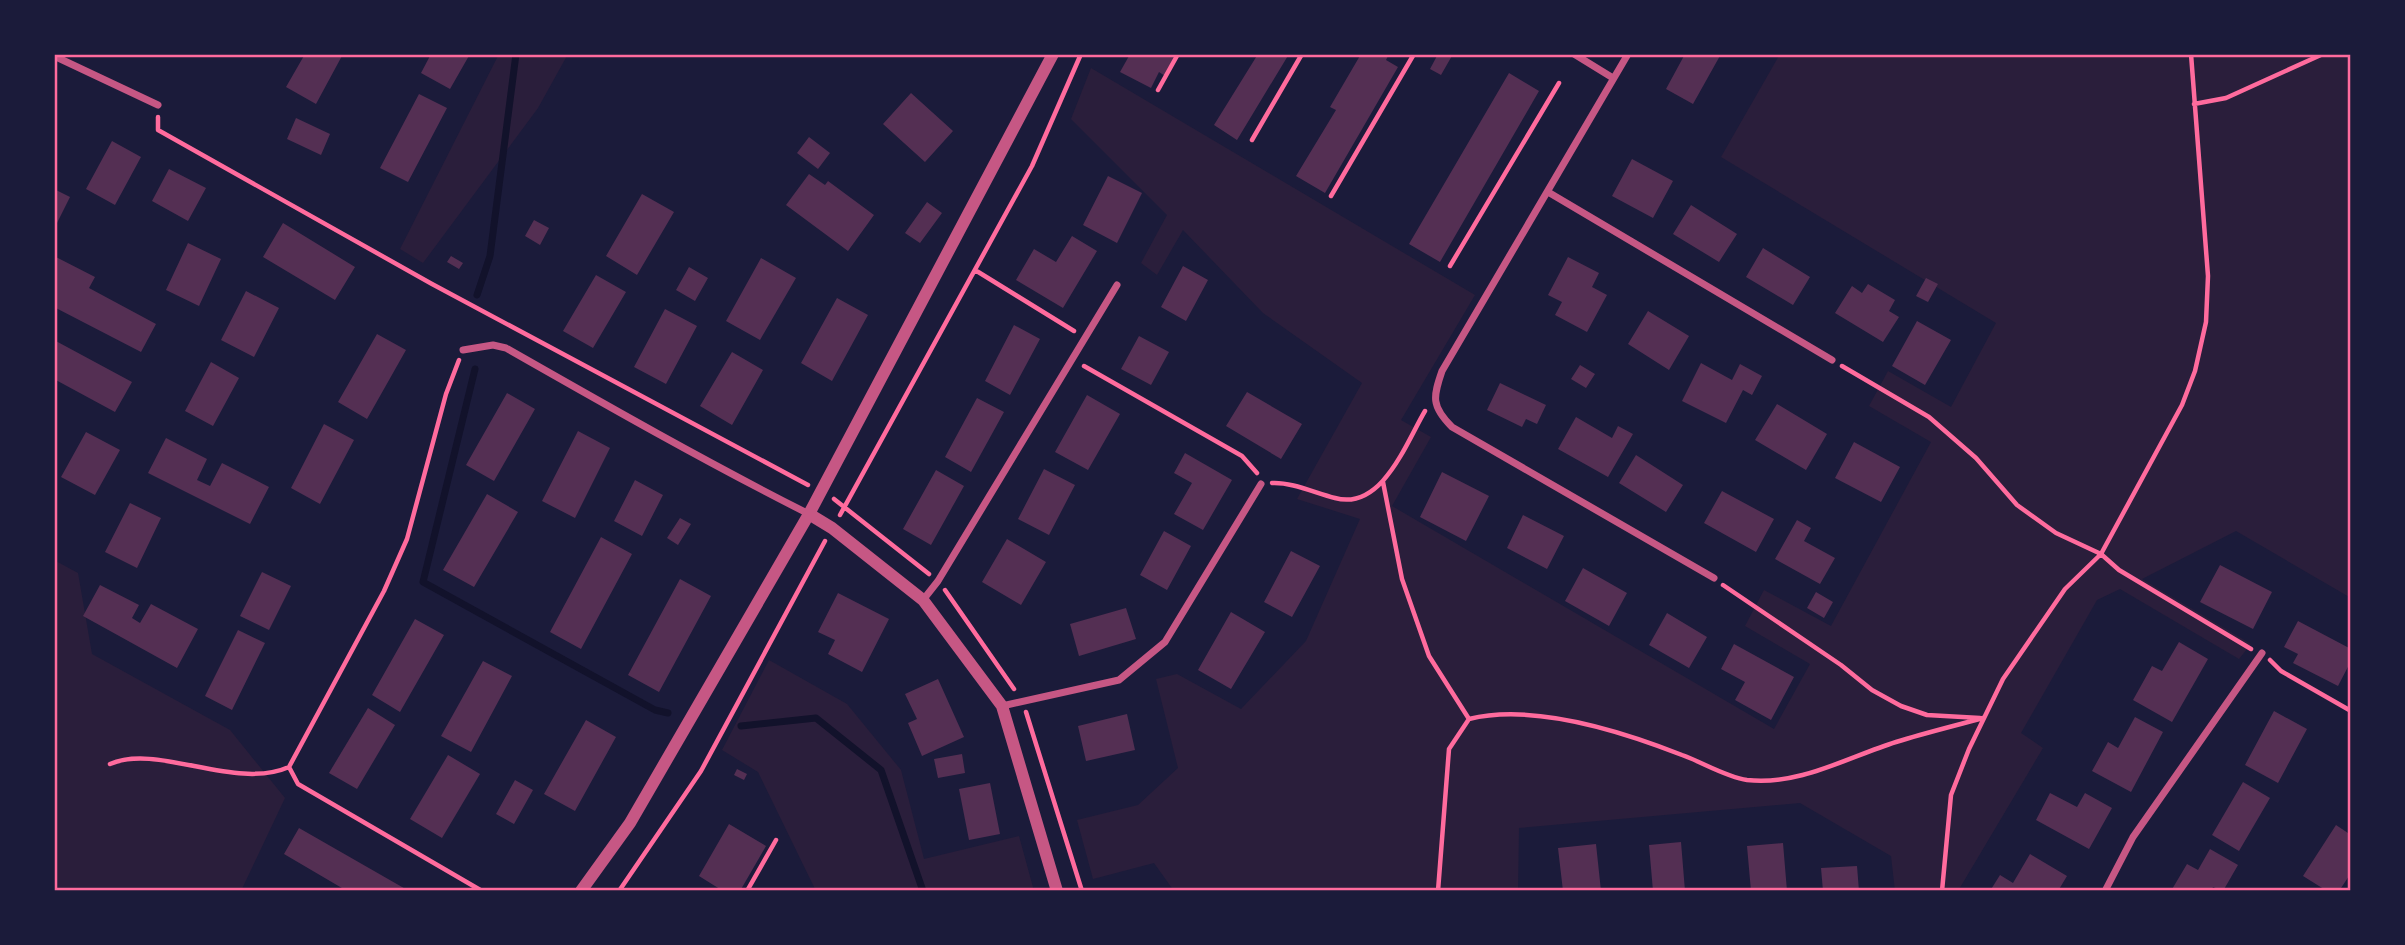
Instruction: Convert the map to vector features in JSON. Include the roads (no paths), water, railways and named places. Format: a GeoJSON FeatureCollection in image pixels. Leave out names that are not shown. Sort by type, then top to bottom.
{"type":"FeatureCollection","features":[{"type":"Feature","properties":{"kind":"street"},"geometry":{"type":"LineString","coordinates":[[581,891],[629,823],[809,514],[1053,54]]}},
{"type":"Feature","properties":{"kind":"street"},"geometry":{"type":"LineString","coordinates":[[1574,54],[1614,78]]}},
{"type":"Feature","properties":{"kind":"street"},"geometry":{"type":"LineString","coordinates":[[1628,54],[1442,371],[1434,395],[1440,415],[1452,427],[1714,578]]}},
{"type":"Feature","properties":{"kind":"street"},"geometry":{"type":"LineString","coordinates":[[54,56],[159,106]]}},
{"type":"Feature","properties":{"kind":"street"},"geometry":{"type":"LineString","coordinates":[[1548,192],[1832,360]]}},
{"type":"Feature","properties":{"kind":"street"},"geometry":{"type":"LineString","coordinates":[[923,600],[938,581],[1087,338],[1116,285]]}},
{"type":"Feature","properties":{"kind":"street"},"geometry":{"type":"LineString","coordinates":[[463,350],[493,345],[506,348],[645,424],[698,458],[809,514],[832,528],[923,600],[1002,706],[1057,891]]}},
{"type":"Feature","properties":{"kind":"street"},"geometry":{"type":"LineString","coordinates":[[1002,706],[1119,680],[1164,642],[1261,484]]}},
{"type":"Feature","properties":{"kind":"street"},"geometry":{"type":"LineString","coordinates":[[2105,891],[2133,837],[2262,653]]}},
{"type":"Feature","properties":{"kind":"waterway"},"geometry":{"type":"LineString","coordinates":[[477,295],[490,256],[516,54]]}},
{"type":"Feature","properties":{"kind":"waterway"},"geometry":{"type":"LineString","coordinates":[[475,369],[423,582],[655,710],[668,713]]}},
{"type":"Feature","properties":{"kind":"waterway"},"geometry":{"type":"LineString","coordinates":[[741,726],[816,718],[881,770],[923,891]]}}]}
